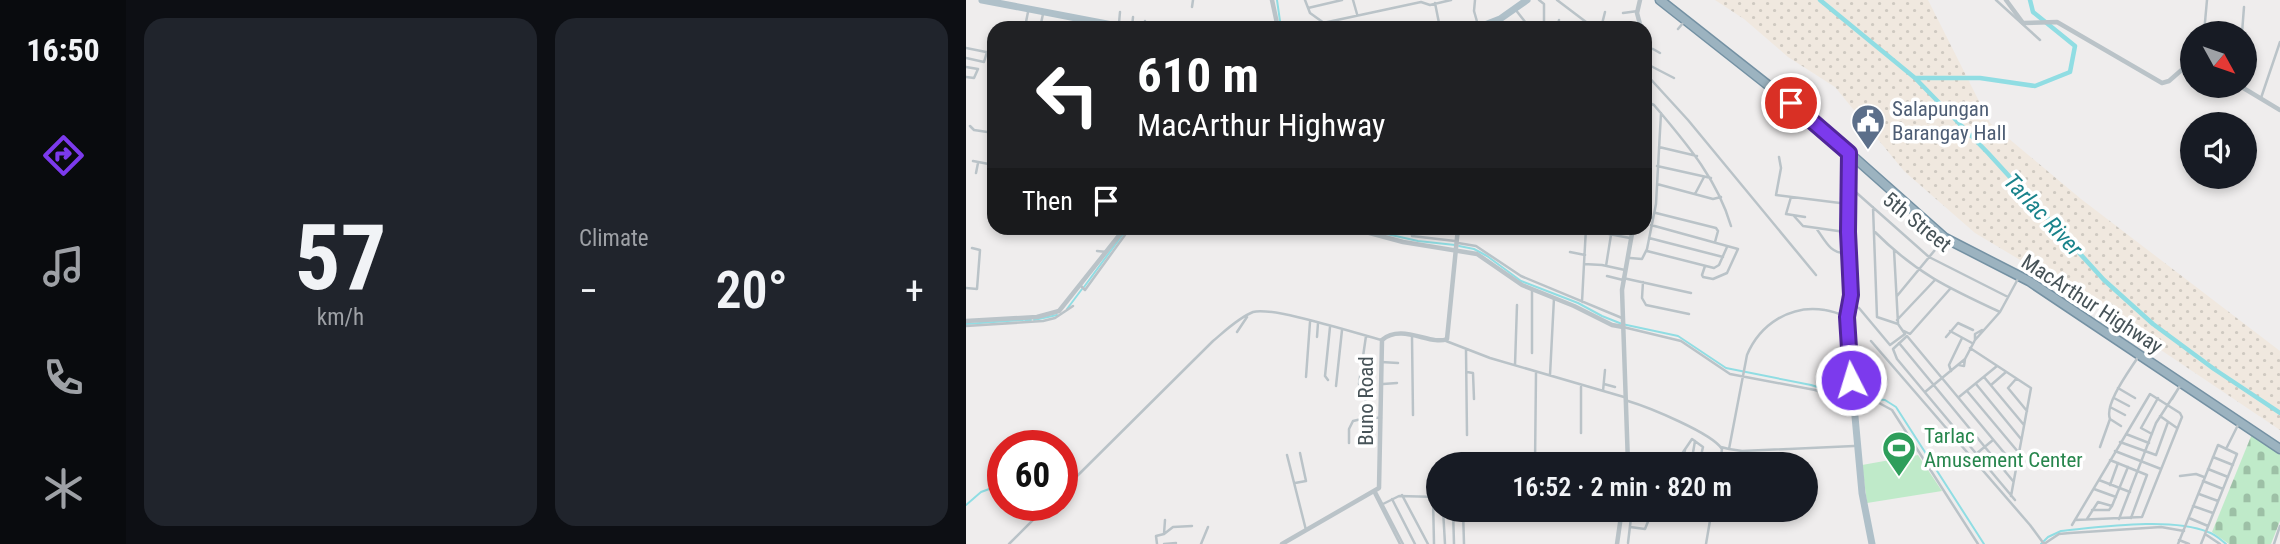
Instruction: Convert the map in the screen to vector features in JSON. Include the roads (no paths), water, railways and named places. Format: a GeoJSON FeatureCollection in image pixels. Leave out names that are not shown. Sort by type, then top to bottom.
{"type":"FeatureCollection","features":[{"type":"Feature","properties":{"kind":"highway","name":"MacArthur Highway"},"geometry":{"type":"LineString","coordinates":[[1660,0],[1793,104],[1945,238],[2020,275],[2139,355],[2180,386],[2280,449]]}},
{"type":"Feature","properties":{"kind":"main road"},"geometry":{"type":"LineString","coordinates":[[982,0],[1081,21]]}},
{"type":"Feature","properties":{"kind":"main road"},"geometry":{"type":"LineString","coordinates":[[1496,21],[1519,4]]}},
{"type":"Feature","properties":{"kind":"main road"},"geometry":{"type":"LineString","coordinates":[[1849,153],[1847,184],[1850,306],[1847,317],[1862,493],[1872,544]]}},
{"type":"Feature","properties":{"kind":"street"},"geometry":{"type":"LineString","coordinates":[[1192,0],[1192,7]]}},
{"type":"Feature","properties":{"kind":"street"},"geometry":{"type":"LineString","coordinates":[[1272,0],[1276,21]]}},
{"type":"Feature","properties":{"kind":"street"},"geometry":{"type":"LineString","coordinates":[[1305,0],[1312,16],[1321,21]]}},
{"type":"Feature","properties":{"kind":"street"},"geometry":{"type":"LineString","coordinates":[[1308,8],[1342,0]]}},
{"type":"Feature","properties":{"kind":"street"},"geometry":{"type":"LineString","coordinates":[[1353,0],[1357,15]]}},
{"type":"Feature","properties":{"kind":"street"},"geometry":{"type":"LineString","coordinates":[[1332,21],[1421,1],[1435,4],[1451,0]]}},
{"type":"Feature","properties":{"kind":"street"},"geometry":{"type":"LineString","coordinates":[[1477,21],[1475,1],[1480,0]]}},
{"type":"Feature","properties":{"kind":"street"},"geometry":{"type":"LineString","coordinates":[[1539,0],[1544,5],[1544,21]]}},
{"type":"Feature","properties":{"kind":"street"},"geometry":{"type":"LineString","coordinates":[[1557,0],[1585,21]]}},
{"type":"Feature","properties":{"kind":"street"},"geometry":{"type":"LineString","coordinates":[[1639,21],[1637,11],[1640,0]]}},
{"type":"Feature","properties":{"kind":"street"},"geometry":{"type":"LineString","coordinates":[[1996,0],[2040,40]]}},
{"type":"Feature","properties":{"kind":"street"},"geometry":{"type":"LineString","coordinates":[[2006,0],[2022,24]]}},
{"type":"Feature","properties":{"kind":"street"},"geometry":{"type":"LineString","coordinates":[[2205,21],[2207,0]]}},
{"type":"Feature","properties":{"kind":"street"},"geometry":{"type":"LineString","coordinates":[[1435,4],[1439,21]]}},
{"type":"Feature","properties":{"kind":"street"},"geometry":{"type":"LineString","coordinates":[[1519,4],[1527,21]]}},
{"type":"Feature","properties":{"kind":"street"},"geometry":{"type":"LineString","coordinates":[[2243,21],[2244,7]]}},
{"type":"Feature","properties":{"kind":"street"},"geometry":{"type":"LineString","coordinates":[[1026,21],[1029,9]]}},
{"type":"Feature","properties":{"kind":"street"},"geometry":{"type":"LineString","coordinates":[[1623,13],[1637,11]]}},
{"type":"Feature","properties":{"kind":"street"},"geometry":{"type":"LineString","coordinates":[[1042,21],[1044,12]]}},
{"type":"Feature","properties":{"kind":"street"},"geometry":{"type":"LineString","coordinates":[[1119,12],[1122,21]]}},
{"type":"Feature","properties":{"kind":"street"},"geometry":{"type":"LineString","coordinates":[[1603,21],[1605,12]]}},
{"type":"Feature","properties":{"kind":"street"},"geometry":{"type":"LineString","coordinates":[[1129,21],[1133,17]]}},
{"type":"Feature","properties":{"kind":"street"},"geometry":{"type":"LineString","coordinates":[[1678,29],[1685,20]]}},
{"type":"Feature","properties":{"kind":"street"},"geometry":{"type":"LineString","coordinates":[[2022,24],[2057,22],[2162,83],[2169,82],[2180,72]]}},
{"type":"Feature","properties":{"kind":"street"},"geometry":{"type":"LineString","coordinates":[[2261,98],[2280,42]]}},
{"type":"Feature","properties":{"kind":"street"},"geometry":{"type":"LineString","coordinates":[[966,48],[987,53]]}},
{"type":"Feature","properties":{"kind":"street"},"geometry":{"type":"LineString","coordinates":[[1652,48],[1660,53]]}},
{"type":"Feature","properties":{"kind":"street"},"geometry":{"type":"LineString","coordinates":[[966,58],[984,62],[987,57]]}},
{"type":"Feature","properties":{"kind":"street"},"geometry":{"type":"LineString","coordinates":[[966,67],[978,69],[974,78],[966,77]]}},
{"type":"Feature","properties":{"kind":"street"},"geometry":{"type":"LineString","coordinates":[[1652,67],[1674,78]]}},
{"type":"Feature","properties":{"kind":"street"},"geometry":{"type":"LineString","coordinates":[[1652,81],[1688,120],[1816,275]]}},
{"type":"Feature","properties":{"kind":"street"},"geometry":{"type":"LineString","coordinates":[[2258,96],[2280,110]]}},
{"type":"Feature","properties":{"kind":"street"},"geometry":{"type":"LineString","coordinates":[[1652,103],[1697,156],[1721,197],[1731,226]]}},
{"type":"Feature","properties":{"kind":"street"},"geometry":{"type":"LineString","coordinates":[[1652,222],[1661,113]]}},
{"type":"Feature","properties":{"kind":"street"},"geometry":{"type":"LineString","coordinates":[[970,126],[974,130],[987,132]]}},
{"type":"Feature","properties":{"kind":"street"},"geometry":{"type":"LineString","coordinates":[[1658,146],[1697,156]]}},
{"type":"Feature","properties":{"kind":"street"},"geometry":{"type":"LineString","coordinates":[[1779,157],[1781,168],[1775,194],[1848,204]]}},
{"type":"Feature","properties":{"kind":"street"},"geometry":{"type":"LineString","coordinates":[[973,161],[987,164]]}},
{"type":"Feature","properties":{"kind":"street"},"geometry":{"type":"LineString","coordinates":[[976,173],[978,163]]}},
{"type":"Feature","properties":{"kind":"street"},"geometry":{"type":"LineString","coordinates":[[1657,166],[1711,178]]}},
{"type":"Feature","properties":{"kind":"street"},"geometry":{"type":"LineString","coordinates":[[1695,194],[1704,177]]}},
{"type":"Feature","properties":{"kind":"street"},"geometry":{"type":"LineString","coordinates":[[1657,184],[1713,199],[1721,197]]}},
{"type":"Feature","properties":{"kind":"street","name":"5th Street"},"geometry":{"type":"LineString","coordinates":[[1847,184],[1929,257],[2008,297]]}},
{"type":"Feature","properties":{"kind":"street"},"geometry":{"type":"LineString","coordinates":[[1791,197],[1785,214],[1805,217]]}},
{"type":"Feature","properties":{"kind":"street"},"geometry":{"type":"LineString","coordinates":[[1873,207],[1876,328]]}},
{"type":"Feature","properties":{"kind":"street"},"geometry":{"type":"LineString","coordinates":[[1654,215],[1716,228],[1718,231],[1715,242]]}},
{"type":"Feature","properties":{"kind":"street"},"geometry":{"type":"LineString","coordinates":[[1794,216],[1803,226],[1848,232]]}},
{"type":"Feature","properties":{"kind":"street"},"geometry":{"type":"LineString","coordinates":[[1652,225],[1738,249],[1727,273],[1713,279],[1703,277],[1705,266]]}},
{"type":"Feature","properties":{"kind":"street"},"geometry":{"type":"LineString","coordinates":[[1816,228],[1832,250],[1849,253]]}},
{"type":"Feature","properties":{"kind":"street"},"geometry":{"type":"LineString","coordinates":[[1875,232],[1934,281],[2000,312]]}},
{"type":"Feature","properties":{"kind":"street"},"geometry":{"type":"LineString","coordinates":[[966,324],[1025,323],[1059,311],[1122,235]]}},
{"type":"Feature","properties":{"kind":"street"},"geometry":{"type":"LineString","coordinates":[[1080,286],[1085,290],[1123,235]]}},
{"type":"Feature","properties":{"kind":"street"},"geometry":{"type":"LineString","coordinates":[[1377,235],[1481,256],[1519,283],[1612,325],[1623,323]]}},
{"type":"Feature","properties":{"kind":"street"},"geometry":{"type":"LineString","coordinates":[[1412,235],[1480,248],[1521,276],[1623,323],[1676,339],[1726,373],[1880,402],[1892,410],[1978,544]]}},
{"type":"Feature","properties":{"kind":"street"},"geometry":{"type":"LineString","coordinates":[[1458,235],[1446,341],[1466,350],[1628,399],[1716,441],[1721,447],[1742,452],[1858,445]]}},
{"type":"Feature","properties":{"kind":"street"},"geometry":{"type":"LineString","coordinates":[[1582,302],[1587,235]]}},
{"type":"Feature","properties":{"kind":"street"},"geometry":{"type":"LineString","coordinates":[[1606,266],[1611,235],[1632,239]]}},
{"type":"Feature","properties":{"kind":"street"},"geometry":{"type":"LineString","coordinates":[[1628,452],[1623,279],[1632,235]]}},
{"type":"Feature","properties":{"kind":"street"},"geometry":{"type":"LineString","coordinates":[[1628,258],[1642,259],[1647,251],[1649,235]]}},
{"type":"Feature","properties":{"kind":"street"},"geometry":{"type":"LineString","coordinates":[[1649,238],[1723,257]]}},
{"type":"Feature","properties":{"kind":"street"},"geometry":{"type":"LineString","coordinates":[[1897,296],[1945,238]]}},
{"type":"Feature","properties":{"kind":"street"},"geometry":{"type":"LineString","coordinates":[[1647,251],[1715,267],[1728,246]]}},
{"type":"Feature","properties":{"kind":"street"},"geometry":{"type":"LineString","coordinates":[[966,288],[977,289],[980,250],[972,248]]}},
{"type":"Feature","properties":{"kind":"street"},"geometry":{"type":"LineString","coordinates":[[1894,250],[1898,322],[2016,467]]}},
{"type":"Feature","properties":{"kind":"street"},"geometry":{"type":"LineString","coordinates":[[1097,251],[1107,252]]}},
{"type":"Feature","properties":{"kind":"street"},"geometry":{"type":"LineString","coordinates":[[1570,252],[1585,255]]}},
{"type":"Feature","properties":{"kind":"street"},"geometry":{"type":"LineString","coordinates":[[1584,264],[1625,270]]}},
{"type":"Feature","properties":{"kind":"street"},"geometry":{"type":"LineString","coordinates":[[1925,392],[1965,359],[1979,335],[2000,312],[2020,275]]}},
{"type":"Feature","properties":{"kind":"street"},"geometry":{"type":"LineString","coordinates":[[1607,276],[1691,293]]}},
{"type":"Feature","properties":{"kind":"street"},"geometry":{"type":"LineString","coordinates":[[1898,322],[1934,281]]}},
{"type":"Feature","properties":{"kind":"street"},"geometry":{"type":"LineString","coordinates":[[1643,282],[1642,298],[1646,305],[1689,314]]}},
{"type":"Feature","properties":{"kind":"street"},"geometry":{"type":"LineString","coordinates":[[1532,289],[1532,352]]}},
{"type":"Feature","properties":{"kind":"street"},"geometry":{"type":"LineString","coordinates":[[1950,289],[1893,349],[1897,359],[2015,500]]}},
{"type":"Feature","properties":{"kind":"street"},"geometry":{"type":"LineString","coordinates":[[1550,376],[1554,298]]}},
{"type":"Feature","properties":{"kind":"street"},"geometry":{"type":"LineString","coordinates":[[1515,365],[1517,305]]}},
{"type":"Feature","properties":{"kind":"street"},"geometry":{"type":"LineString","coordinates":[[1032,320],[1055,318],[1073,306]]}},
{"type":"Feature","properties":{"kind":"street"},"geometry":{"type":"LineString","coordinates":[[1850,306],[1860,308],[1890,345],[1906,334]]}},
{"type":"Feature","properties":{"kind":"street"},"geometry":{"type":"LineString","coordinates":[[1729,449],[1751,345],[1766,327],[1793,312],[1814,309],[1847,317]]}},
{"type":"Feature","properties":{"kind":"street"},"geometry":{"type":"LineString","coordinates":[[1078,475],[1227,328],[1257,311],[1382,340]]}},
{"type":"Feature","properties":{"kind":"street"},"geometry":{"type":"LineString","coordinates":[[1237,332],[1249,315]]}},
{"type":"Feature","properties":{"kind":"street"},"geometry":{"type":"LineString","coordinates":[[1877,317],[1898,322]]}},
{"type":"Feature","properties":{"kind":"street"},"geometry":{"type":"LineString","coordinates":[[1306,377],[1310,322]]}},
{"type":"Feature","properties":{"kind":"street"},"geometry":{"type":"LineString","coordinates":[[1317,337],[1318,323]]}},
{"type":"Feature","properties":{"kind":"street"},"geometry":{"type":"LineString","coordinates":[[1945,337],[1958,323],[1973,330]]}},
{"type":"Feature","properties":{"kind":"street"},"geometry":{"type":"LineString","coordinates":[[1328,380],[1325,376],[1330,327]]}},
{"type":"Feature","properties":{"kind":"street"},"geometry":{"type":"LineString","coordinates":[[1336,386],[1342,330]]}},
{"type":"Feature","properties":{"kind":"street"},"geometry":{"type":"LineString","coordinates":[[1974,342],[1976,332],[1984,330]]}},
{"type":"Feature","properties":{"kind":"street"},"geometry":{"type":"LineString","coordinates":[[1950,331],[1974,342]]}},
{"type":"Feature","properties":{"kind":"street"},"geometry":{"type":"LineString","coordinates":[[1412,333],[1413,415]]}},
{"type":"Feature","properties":{"kind":"street","name":"Buno Road"},"geometry":{"type":"LineString","coordinates":[[1375,493],[1381,483],[1382,340],[1385,337],[1412,333],[1446,341]]}},
{"type":"Feature","properties":{"kind":"street"},"geometry":{"type":"LineString","coordinates":[[1359,384],[1366,336]]}},
{"type":"Feature","properties":{"kind":"street"},"geometry":{"type":"LineString","coordinates":[[1951,371],[1949,365],[1962,338]]}},
{"type":"Feature","properties":{"kind":"street"},"geometry":{"type":"LineString","coordinates":[[1871,341],[2044,544],[2059,534],[2161,527],[2184,531]]}},
{"type":"Feature","properties":{"kind":"street"},"geometry":{"type":"LineString","coordinates":[[1899,343],[2014,481]]}},
{"type":"Feature","properties":{"kind":"street"},"geometry":{"type":"LineString","coordinates":[[1970,348],[2031,388],[2011,496]]}},
{"type":"Feature","properties":{"kind":"street"},"geometry":{"type":"LineString","coordinates":[[1466,350],[1467,435]]}},
{"type":"Feature","properties":{"kind":"street"},"geometry":{"type":"LineString","coordinates":[[2100,447],[2110,419],[2110,407],[2118,388],[2139,355]]}},
{"type":"Feature","properties":{"kind":"street"},"geometry":{"type":"LineString","coordinates":[[1381,362],[1398,363]]}},
{"type":"Feature","properties":{"kind":"street"},"geometry":{"type":"LineString","coordinates":[[1959,398],[1997,366]]}},
{"type":"Feature","properties":{"kind":"street"},"geometry":{"type":"LineString","coordinates":[[1603,392],[1605,370]]}},
{"type":"Feature","properties":{"kind":"street"},"geometry":{"type":"LineString","coordinates":[[1465,372],[1473,373],[1474,398]]}},
{"type":"Feature","properties":{"kind":"street"},"geometry":{"type":"LineString","coordinates":[[1535,452],[1536,372]]}},
{"type":"Feature","properties":{"kind":"street"},"geometry":{"type":"LineString","coordinates":[[1991,385],[2007,372]]}},
{"type":"Feature","properties":{"kind":"street"},"geometry":{"type":"LineString","coordinates":[[1984,377],[2024,425]]}},
{"type":"Feature","properties":{"kind":"street"},"geometry":{"type":"LineString","coordinates":[[2016,379],[2008,387],[2027,411]]}},
{"type":"Feature","properties":{"kind":"street"},"geometry":{"type":"LineString","coordinates":[[1381,384],[1397,383]]}},
{"type":"Feature","properties":{"kind":"street"},"geometry":{"type":"LineString","coordinates":[[1604,384],[1615,387]]}},
{"type":"Feature","properties":{"kind":"street"},"geometry":{"type":"LineString","coordinates":[[1823,384],[1853,398]]}},
{"type":"Feature","properties":{"kind":"street"},"geometry":{"type":"LineString","coordinates":[[1976,384],[2021,439]]}},
{"type":"Feature","properties":{"kind":"street"},"geometry":{"type":"LineString","coordinates":[[1581,385],[1581,433]]}},
{"type":"Feature","properties":{"kind":"street"},"geometry":{"type":"LineString","coordinates":[[2119,519],[2160,416],[2180,386]]}},
{"type":"Feature","properties":{"kind":"street"},"geometry":{"type":"LineString","coordinates":[[1366,388],[1366,418]]}},
{"type":"Feature","properties":{"kind":"street"},"geometry":{"type":"LineString","coordinates":[[2118,388],[2136,398]]}},
{"type":"Feature","properties":{"kind":"street"},"geometry":{"type":"LineString","coordinates":[[1967,391],[2019,453]]}},
{"type":"Feature","properties":{"kind":"street"},"geometry":{"type":"LineString","coordinates":[[2072,525],[2150,394],[2181,415],[2142,517],[2075,520]]}},
{"type":"Feature","properties":{"kind":"street"},"geometry":{"type":"LineString","coordinates":[[2114,398],[2129,406]]}},
{"type":"Feature","properties":{"kind":"street"},"geometry":{"type":"LineString","coordinates":[[2152,434],[2141,428],[2158,398]]}},
{"type":"Feature","properties":{"kind":"street"},"geometry":{"type":"LineString","coordinates":[[2110,407],[2125,415]]}},
{"type":"Feature","properties":{"kind":"street"},"geometry":{"type":"LineString","coordinates":[[2160,416],[2177,428]]}},
{"type":"Feature","properties":{"kind":"street"},"geometry":{"type":"LineString","coordinates":[[1349,443],[1349,429],[1353,421],[1381,418]]}},
{"type":"Feature","properties":{"kind":"street"},"geometry":{"type":"LineString","coordinates":[[2110,419],[2121,425]]}},
{"type":"Feature","properties":{"kind":"street"},"geometry":{"type":"LineString","coordinates":[[2120,442],[2154,455],[2168,422]]}},
{"type":"Feature","properties":{"kind":"street"},"geometry":{"type":"LineString","coordinates":[[2227,448],[2240,422]]}},
{"type":"Feature","properties":{"kind":"street"},"geometry":{"type":"LineString","coordinates":[[2125,434],[2149,443]]}},
{"type":"Feature","properties":{"kind":"street"},"geometry":{"type":"LineString","coordinates":[[1976,454],[1993,439]]}},
{"type":"Feature","properties":{"kind":"street"},"geometry":{"type":"LineString","coordinates":[[1683,452],[1690,440],[1703,447],[1702,452]]}},
{"type":"Feature","properties":{"kind":"street"},"geometry":{"type":"LineString","coordinates":[[1693,452],[1695,441]]}},
{"type":"Feature","properties":{"kind":"street"},"geometry":{"type":"LineString","coordinates":[[2189,544],[2179,542],[2207,469],[2217,445],[2230,444]]}},
{"type":"Feature","properties":{"kind":"street"},"geometry":{"type":"LineString","coordinates":[[2201,544],[2237,453],[2221,445]]}},
{"type":"Feature","properties":{"kind":"street"},"geometry":{"type":"LineString","coordinates":[[1685,452],[1686,447]]}},
{"type":"Feature","properties":{"kind":"street"},"geometry":{"type":"LineString","coordinates":[[1721,447],[1721,452]]}},
{"type":"Feature","properties":{"kind":"street"},"geometry":{"type":"LineString","coordinates":[[2115,451],[2161,469]]}},
{"type":"Feature","properties":{"kind":"street"},"geometry":{"type":"LineString","coordinates":[[1295,483],[1306,481],[1300,453]]}},
{"type":"Feature","properties":{"kind":"street"},"geometry":{"type":"LineString","coordinates":[[1287,455],[1306,531]]}},
{"type":"Feature","properties":{"kind":"street"},"geometry":{"type":"LineString","coordinates":[[2212,457],[2233,465]]}},
{"type":"Feature","properties":{"kind":"street"},"geometry":{"type":"LineString","coordinates":[[2110,460],[2147,475],[2132,518]]}},
{"type":"Feature","properties":{"kind":"street"},"geometry":{"type":"LineString","coordinates":[[2110,485],[2118,463]]}},
{"type":"Feature","properties":{"kind":"street"},"geometry":{"type":"LineString","coordinates":[[2092,510],[2109,510],[2128,467]]}},
{"type":"Feature","properties":{"kind":"street"},"geometry":{"type":"LineString","coordinates":[[2207,469],[2228,477]]}},
{"type":"Feature","properties":{"kind":"street"},"geometry":{"type":"LineString","coordinates":[[2180,476],[2197,474],[2223,489]]}},
{"type":"Feature","properties":{"kind":"street"},"geometry":{"type":"LineString","coordinates":[[2099,480],[2130,492]]}},
{"type":"Feature","properties":{"kind":"street"},"geometry":{"type":"LineString","coordinates":[[2094,489],[2116,498]]}},
{"type":"Feature","properties":{"kind":"street"},"geometry":{"type":"LineString","coordinates":[[1282,544],[1375,493],[1401,544]]}},
{"type":"Feature","properties":{"kind":"street"},"geometry":{"type":"LineString","coordinates":[[2198,493],[2218,501]]}},
{"type":"Feature","properties":{"kind":"street"},"geometry":{"type":"LineString","coordinates":[[1381,505],[1402,495],[1426,497]]}},
{"type":"Feature","properties":{"kind":"street"},"geometry":{"type":"LineString","coordinates":[[1402,495],[1428,544]]}},
{"type":"Feature","properties":{"kind":"street"},"geometry":{"type":"LineString","coordinates":[[1392,499],[1415,544]]}},
{"type":"Feature","properties":{"kind":"street"},"geometry":{"type":"LineString","coordinates":[[2086,520],[2098,502],[2112,506]]}},
{"type":"Feature","properties":{"kind":"street"},"geometry":{"type":"LineString","coordinates":[[2193,506],[2213,513]]}},
{"type":"Feature","properties":{"kind":"street"},"geometry":{"type":"LineString","coordinates":[[2189,518],[2208,526]]}},
{"type":"Feature","properties":{"kind":"street"},"geometry":{"type":"LineString","coordinates":[[1164,534],[1165,520]]}},
{"type":"Feature","properties":{"kind":"street"},"geometry":{"type":"LineString","coordinates":[[1009,544],[1032,521]]}},
{"type":"Feature","properties":{"kind":"street"},"geometry":{"type":"LineString","coordinates":[[1434,522],[1434,544]]}},
{"type":"Feature","properties":{"kind":"street"},"geometry":{"type":"LineString","coordinates":[[1444,522],[1445,544]]}},
{"type":"Feature","properties":{"kind":"street"},"geometry":{"type":"LineString","coordinates":[[1453,522],[1454,544]]}},
{"type":"Feature","properties":{"kind":"street"},"geometry":{"type":"LineString","coordinates":[[1463,522],[1464,544]]}},
{"type":"Feature","properties":{"kind":"street"},"geometry":{"type":"LineString","coordinates":[[1617,544],[1621,522]]}},
{"type":"Feature","properties":{"kind":"street"},"geometry":{"type":"LineString","coordinates":[[1628,543],[1631,522]]}},
{"type":"Feature","properties":{"kind":"street"},"geometry":{"type":"LineString","coordinates":[[1630,527],[1645,529],[1648,522]]}},
{"type":"Feature","properties":{"kind":"street"},"geometry":{"type":"LineString","coordinates":[[1706,544],[1710,522]]}},
{"type":"Feature","properties":{"kind":"street"},"geometry":{"type":"LineString","coordinates":[[1157,544],[1156,536],[1175,526],[1192,526]]}},
{"type":"Feature","properties":{"kind":"street"},"geometry":{"type":"LineString","coordinates":[[2274,544],[2280,526]]}},
{"type":"Feature","properties":{"kind":"street"},"geometry":{"type":"LineString","coordinates":[[1201,544],[1208,527]]}},
{"type":"Feature","properties":{"kind":"street"},"geometry":{"type":"LineString","coordinates":[[2205,534],[2220,544]]}},
{"type":"Feature","properties":{"kind":"street"},"geometry":{"type":"LineString","coordinates":[[1164,544],[1177,542]]}},
{"type":"Feature","properties":{"kind":"waterway"},"geometry":{"type":"LineString","coordinates":[[1277,0],[1280,21]]}},
{"type":"Feature","properties":{"kind":"waterway","name":"Tarlac River"},"geometry":{"type":"LineString","coordinates":[[1820,0],[1915,78],[2104,280],[2153,324],[2280,413]]}},
{"type":"Feature","properties":{"kind":"waterway"},"geometry":{"type":"LineString","coordinates":[[1915,78],[1980,78],[2035,86],[2070,72],[2075,46],[2033,12],[2030,0]]}},
{"type":"Feature","properties":{"kind":"waterway"},"geometry":{"type":"LineString","coordinates":[[1084,287],[1122,235]]}},
{"type":"Feature","properties":{"kind":"waterway"},"geometry":{"type":"LineString","coordinates":[[1391,235],[1455,245]]}},
{"type":"Feature","properties":{"kind":"waterway"},"geometry":{"type":"LineString","coordinates":[[1459,246],[1474,249],[1487,256],[1521,281],[1578,303],[1602,316],[1622,324],[1678,336],[1726,368],[1811,385],[1850,397]]}},
{"type":"Feature","properties":{"kind":"waterway"},"geometry":{"type":"LineString","coordinates":[[1067,309],[1082,289]]}},
{"type":"Feature","properties":{"kind":"waterway"},"geometry":{"type":"LineString","coordinates":[[1034,320],[1057,315]]}},
{"type":"Feature","properties":{"kind":"waterway"},"geometry":{"type":"LineString","coordinates":[[966,324],[1023,320]]}},
{"type":"Feature","properties":{"kind":"waterway"},"geometry":{"type":"LineString","coordinates":[[1025,320],[1031,320]]}},
{"type":"Feature","properties":{"kind":"waterway"},"geometry":{"type":"LineString","coordinates":[[1857,397],[1885,400],[1896,407],[1984,544]]}},
{"type":"Feature","properties":{"kind":"waterway"},"geometry":{"type":"LineString","coordinates":[[966,505],[987,490]]}},
{"type":"Feature","properties":{"kind":"waterway"},"geometry":{"type":"LineString","coordinates":[[2041,544],[2061,531],[2156,524],[2193,527],[2213,534],[2226,544]]}},
{"type":"Feature","properties":{"kind":"place","name":"Salapungan Barangay Hall"},"geometry":{"type":"Point","coordinates":[1868,151]}},
{"type":"Feature","properties":{"kind":"place","name":"Tarlac Amusement Center"},"geometry":{"type":"Point","coordinates":[1899,478]}}]}
